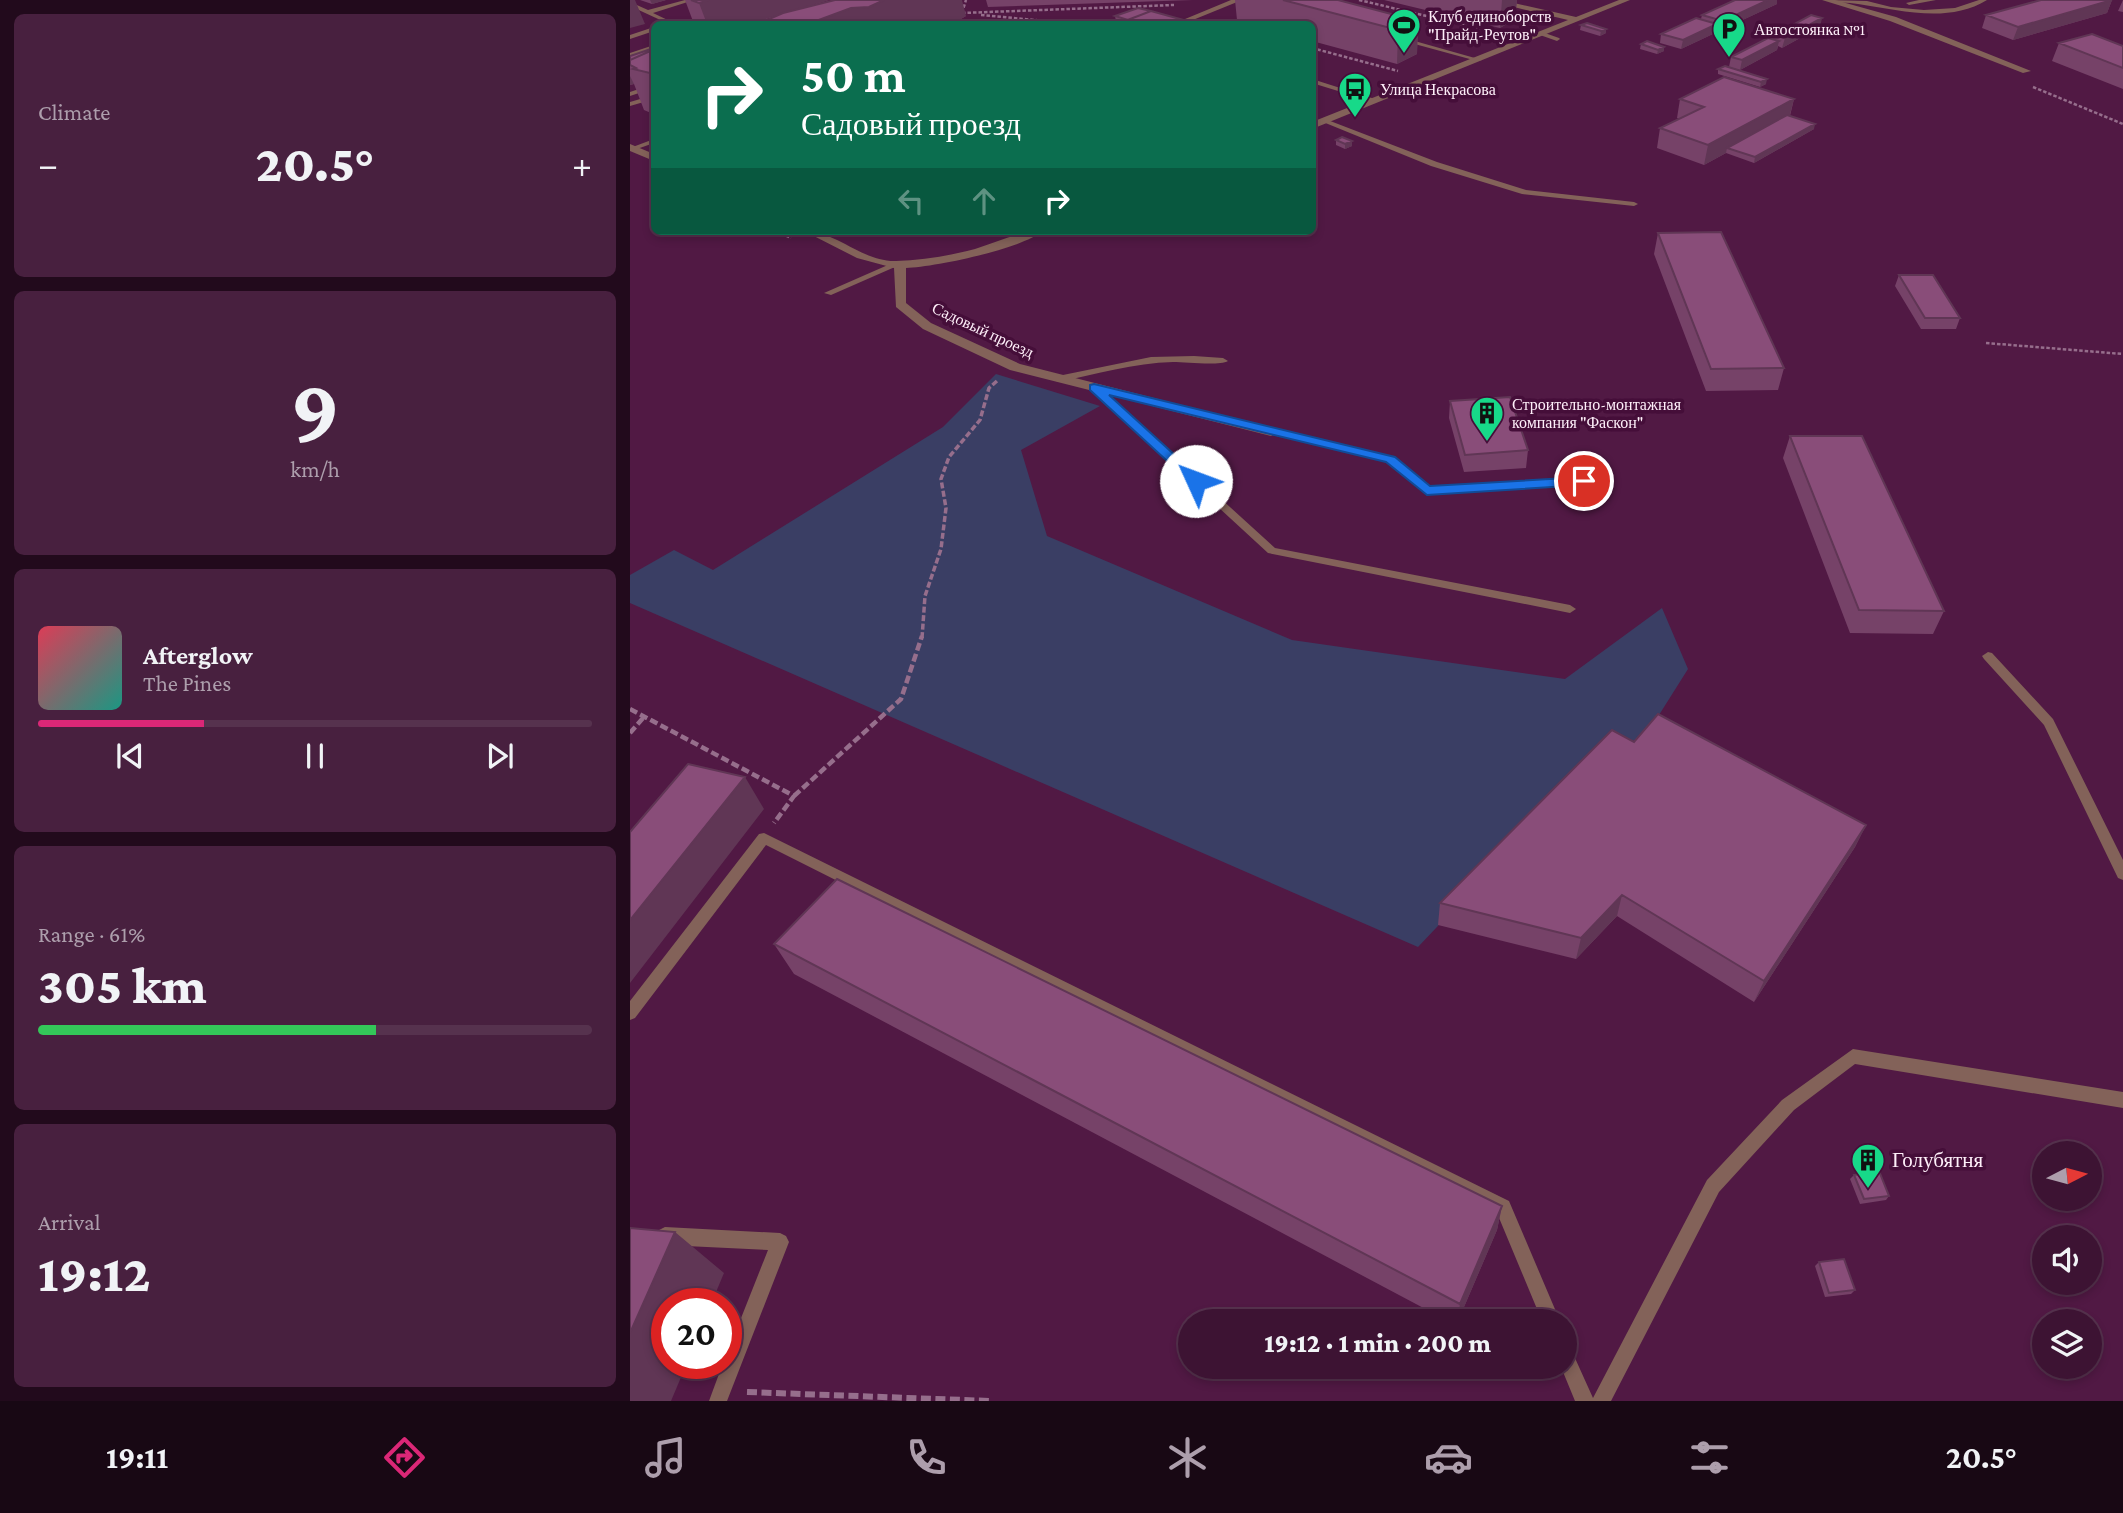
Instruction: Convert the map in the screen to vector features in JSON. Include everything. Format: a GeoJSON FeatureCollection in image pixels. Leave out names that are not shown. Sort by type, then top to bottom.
{"type":"FeatureCollection","features":[{"type":"Feature","properties":{"kind":"street"},"geometry":{"type":"LineString","coordinates":[[1185,21],[1238,0]]}},
{"type":"Feature","properties":{"kind":"street"},"geometry":{"type":"LineString","coordinates":[[1489,0],[1508,2],[1579,20]]}},
{"type":"Feature","properties":{"kind":"street"},"geometry":{"type":"LineString","coordinates":[[1316,124],[1626,0]]}},
{"type":"Feature","properties":{"kind":"street"},"geometry":{"type":"LineString","coordinates":[[1828,0],[1892,19],[2026,71]]}},
{"type":"Feature","properties":{"kind":"street"},"geometry":{"type":"LineString","coordinates":[[632,148],[651,157]]}},
{"type":"Feature","properties":{"kind":"street"},"geometry":{"type":"LineString","coordinates":[[819,235],[868,258],[900,263],[966,256],[1026,235]]}},
{"type":"Feature","properties":{"kind":"street","name":"Садовый проезд"},"geometry":{"type":"LineString","coordinates":[[900,263],[900,304],[927,326],[1015,366],[1271,432]]}},
{"type":"Feature","properties":{"kind":"lane"},"geometry":{"type":"LineString","coordinates":[[649,12],[691,0]]}},
{"type":"Feature","properties":{"kind":"lane"},"geometry":{"type":"LineString","coordinates":[[1828,0],[1943,12],[1974,6],[1984,0]]}},
{"type":"Feature","properties":{"kind":"lane"},"geometry":{"type":"LineString","coordinates":[[1861,3],[1891,4],[1933,0]]}},
{"type":"Feature","properties":{"kind":"lane"},"geometry":{"type":"LineString","coordinates":[[630,4],[666,21]]}},
{"type":"Feature","properties":{"kind":"lane"},"geometry":{"type":"LineString","coordinates":[[630,37],[651,30]]}},
{"type":"Feature","properties":{"kind":"lane"},"geometry":{"type":"LineString","coordinates":[[1542,34],[1557,39]]}},
{"type":"Feature","properties":{"kind":"lane"},"geometry":{"type":"LineString","coordinates":[[1395,37],[1479,60]]}},
{"type":"Feature","properties":{"kind":"lane"},"geometry":{"type":"LineString","coordinates":[[630,55],[651,48]]}},
{"type":"Feature","properties":{"kind":"lane"},"geometry":{"type":"LineString","coordinates":[[1316,82],[1376,101]]}},
{"type":"Feature","properties":{"kind":"lane"},"geometry":{"type":"LineString","coordinates":[[630,94],[651,87]]}},
{"type":"Feature","properties":{"kind":"lane"},"geometry":{"type":"LineString","coordinates":[[630,104],[651,98]]}},
{"type":"Feature","properties":{"kind":"lane"},"geometry":{"type":"LineString","coordinates":[[1325,121],[1434,164],[1525,192],[1634,204]]}},
{"type":"Feature","properties":{"kind":"lane"},"geometry":{"type":"LineString","coordinates":[[632,148],[651,142]]}},
{"type":"Feature","properties":{"kind":"lane"},"geometry":{"type":"LineString","coordinates":[[828,293],[900,263]]}},
{"type":"Feature","properties":{"kind":"lane"},"geometry":{"type":"LineString","coordinates":[[1058,379],[1151,360],[1223,361]]}},
{"type":"Feature","properties":{"kind":"lane"},"geometry":{"type":"LineString","coordinates":[[1094,388],[1272,551],[1570,609]]}},
{"type":"Feature","properties":{"kind":"lane"},"geometry":{"type":"LineString","coordinates":[[1271,432],[1390,460],[1427,491],[1584,481]]}},
{"type":"Feature","properties":{"kind":"lane"},"geometry":{"type":"LineString","coordinates":[[1988,656],[2049,722],[2123,874]]}},
{"type":"Feature","properties":{"kind":"lane"},"geometry":{"type":"LineString","coordinates":[[630,1013],[764,838],[1503,1206],[1546,1309]]}},
{"type":"Feature","properties":{"kind":"lane"},"geometry":{"type":"LineString","coordinates":[[1601,1401],[1713,1186],[1788,1105],[1853,1056],[2123,1100]]}},
{"type":"Feature","properties":{"kind":"lane"},"geometry":{"type":"LineString","coordinates":[[644,1235],[780,1242],[720,1396]]}},
{"type":"Feature","properties":{"kind":"lane"},"geometry":{"type":"LineString","coordinates":[[1575,1379],[1585,1401]]}},
{"type":"Feature","properties":{"kind":"path"},"geometry":{"type":"LineString","coordinates":[[962,13],[966,0]]}},
{"type":"Feature","properties":{"kind":"path"},"geometry":{"type":"LineString","coordinates":[[1359,0],[1529,40]]}},
{"type":"Feature","properties":{"kind":"path"},"geometry":{"type":"LineString","coordinates":[[962,13],[1182,5]]}},
{"type":"Feature","properties":{"kind":"path"},"geometry":{"type":"LineString","coordinates":[[962,13],[1046,21]]}},
{"type":"Feature","properties":{"kind":"path"},"geometry":{"type":"LineString","coordinates":[[1316,49],[1429,80]]}},
{"type":"Feature","properties":{"kind":"path"},"geometry":{"type":"LineString","coordinates":[[1986,343],[2123,354]]}},
{"type":"Feature","properties":{"kind":"path"},"geometry":{"type":"LineString","coordinates":[[764,838],[794,796],[901,699],[922,643],[925,596],[941,549],[946,508],[941,479],[949,457],[980,420],[989,388],[1015,366]]}},
{"type":"Feature","properties":{"kind":"path"},"geometry":{"type":"LineString","coordinates":[[630,709],[794,796]]}},
{"type":"Feature","properties":{"kind":"path"},"geometry":{"type":"LineString","coordinates":[[630,733],[645,717]]}},
{"type":"Feature","properties":{"kind":"path"},"geometry":{"type":"LineString","coordinates":[[720,1396],[991,1401]]}},
{"type":"Feature","properties":{"kind":"shaded area"},"geometry":{"type":"Polygon","coordinates":[[[996,374],[1100,406],[1021,450],[1047,536],[1292,640],[1565,679],[1662,608],[1688,669],[1647,734],[1596,759],[1418,947],[630,603],[630,575],[674,550],[713,570],[943,427],[996,374]]]}},
{"type":"Feature","properties":{"kind":"building"},"geometry":{"type":"Polygon","coordinates":[[[835,0],[884,0],[869,7],[851,8],[816,21],[765,21],[783,13],[835,0]]]}},
{"type":"Feature","properties":{"kind":"building"},"geometry":{"type":"Polygon","coordinates":[[[1283,0],[1338,0],[1418,21],[1398,30],[1283,0]]]}},
{"type":"Feature","properties":{"kind":"building"},"geometry":{"type":"Polygon","coordinates":[[[1735,0],[1768,0],[1723,21],[1702,15],[1735,0]]]}},
{"type":"Feature","properties":{"kind":"building"},"geometry":{"type":"Polygon","coordinates":[[[2041,0],[2112,0],[2018,27],[1986,15],[2041,0]]]}},
{"type":"Feature","properties":{"kind":"building"},"geometry":{"type":"Polygon","coordinates":[[[1138,8],[1151,11],[1128,20],[1115,16],[1138,8]]]}},
{"type":"Feature","properties":{"kind":"building"},"geometry":{"type":"Polygon","coordinates":[[[1151,11],[1187,21],[1125,21],[1151,11]]]}},
{"type":"Feature","properties":{"kind":"building"},"geometry":{"type":"Polygon","coordinates":[[[1811,15],[1822,18],[1785,38],[1774,35],[1811,15]]]}},
{"type":"Feature","properties":{"kind":"building"},"geometry":{"type":"Polygon","coordinates":[[[1696,18],[1717,24],[1683,40],[1661,34],[1696,18]]]}},
{"type":"Feature","properties":{"kind":"building"},"geometry":{"type":"Polygon","coordinates":[[[1587,23],[1606,29],[1601,31],[1581,25],[1587,23]]]}},
{"type":"Feature","properties":{"kind":"building"},"geometry":{"type":"Polygon","coordinates":[[[2092,34],[2123,46],[2123,68],[2059,43],[2092,34]]]}},
{"type":"Feature","properties":{"kind":"building"},"geometry":{"type":"Polygon","coordinates":[[[1768,38],[1779,41],[1742,60],[1731,57],[1768,38]]]}},
{"type":"Feature","properties":{"kind":"building"},"geometry":{"type":"Polygon","coordinates":[[[1647,41],[1664,47],[1658,50],[1641,44],[1647,41]]]}},
{"type":"Feature","properties":{"kind":"building"},"geometry":{"type":"Polygon","coordinates":[[[651,49],[651,52],[630,60],[630,56],[651,49]]]}},
{"type":"Feature","properties":{"kind":"building"},"geometry":{"type":"Polygon","coordinates":[[[651,52],[651,73],[633,69],[636,68],[630,65],[630,60],[651,52]]]}},
{"type":"Feature","properties":{"kind":"building"},"geometry":{"type":"Polygon","coordinates":[[[1725,66],[1767,79],[1761,82],[1718,69],[1725,66]]]}},
{"type":"Feature","properties":{"kind":"building"},"geometry":{"type":"Polygon","coordinates":[[[1724,77],[1794,99],[1708,145],[1660,128],[1704,107],[1680,99],[1724,77]]]}},
{"type":"Feature","properties":{"kind":"building"},"geometry":{"type":"Polygon","coordinates":[[[1787,115],[1815,124],[1755,157],[1727,148],[1787,115]]]}},
{"type":"Feature","properties":{"kind":"building"},"geometry":{"type":"Polygon","coordinates":[[[1342,137],[1352,141],[1345,144],[1336,140],[1342,137]]]}},
{"type":"Feature","properties":{"kind":"building"},"geometry":{"type":"Polygon","coordinates":[[[1721,232],[1784,368],[1711,369],[1658,233],[1721,232]]]}},
{"type":"Feature","properties":{"kind":"building"},"geometry":{"type":"Polygon","coordinates":[[[1899,275],[1933,275],[1960,318],[1925,318],[1899,275]]]}},
{"type":"Feature","properties":{"kind":"building","name":"Строительно-монтажная компания \"Фаскон\""},"geometry":{"type":"Polygon","coordinates":[[[1510,397],[1528,450],[1465,455],[1450,401],[1510,397]]]}},
{"type":"Feature","properties":{"kind":"building"},"geometry":{"type":"Polygon","coordinates":[[[1790,436],[1862,436],[1944,611],[1859,610],[1790,436]]]}},
{"type":"Feature","properties":{"kind":"building"},"geometry":{"type":"Polygon","coordinates":[[[1658,714],[1866,825],[1764,981],[1622,895],[1581,938],[1440,903],[1612,730],[1634,742],[1658,714]]]}},
{"type":"Feature","properties":{"kind":"building"},"geometry":{"type":"Polygon","coordinates":[[[688,764],[745,777],[630,920],[630,832],[688,764]]]}},
{"type":"Feature","properties":{"kind":"building"},"geometry":{"type":"Polygon","coordinates":[[[837,879],[1502,1206],[1460,1304],[774,944],[837,879]]]}},
{"type":"Feature","properties":{"kind":"building","name":"Голубятня"},"geometry":{"type":"Polygon","coordinates":[[[1879,1171],[1889,1196],[1864,1199],[1854,1175],[1879,1171]]]}},
{"type":"Feature","properties":{"kind":"building"},"geometry":{"type":"Polygon","coordinates":[[[630,1228],[675,1232],[630,1333],[630,1228]]]}},
{"type":"Feature","properties":{"kind":"building"},"geometry":{"type":"Polygon","coordinates":[[[1844,1259],[1855,1290],[1829,1293],[1819,1262],[1844,1259]]]}},
{"type":"Feature","properties":{"kind":"place","name":"Клуб единоборств \"Прайд-Реутов\""},"geometry":{"type":"Point","coordinates":[1404,55]}},
{"type":"Feature","properties":{"kind":"place","name":"Автостоянка №1"},"geometry":{"type":"Point","coordinates":[1729,59]}},
{"type":"Feature","properties":{"kind":"place","name":"Улица Некрасова"},"geometry":{"type":"Point","coordinates":[1355,119]}},
{"type":"Feature","properties":{"kind":"place","name":"Строительно-монтажная компания \"Фаскон\""},"geometry":{"type":"Point","coordinates":[1487,443]}},
{"type":"Feature","properties":{"kind":"place","name":"Голубятня"},"geometry":{"type":"Point","coordinates":[1868,1190]}},
{"type":"Feature","properties":{"kind":"route"},"geometry":{"type":"LineString","coordinates":[[1196,481],[1094,388],[1390,460],[1427,491],[1584,481]]}}]}
